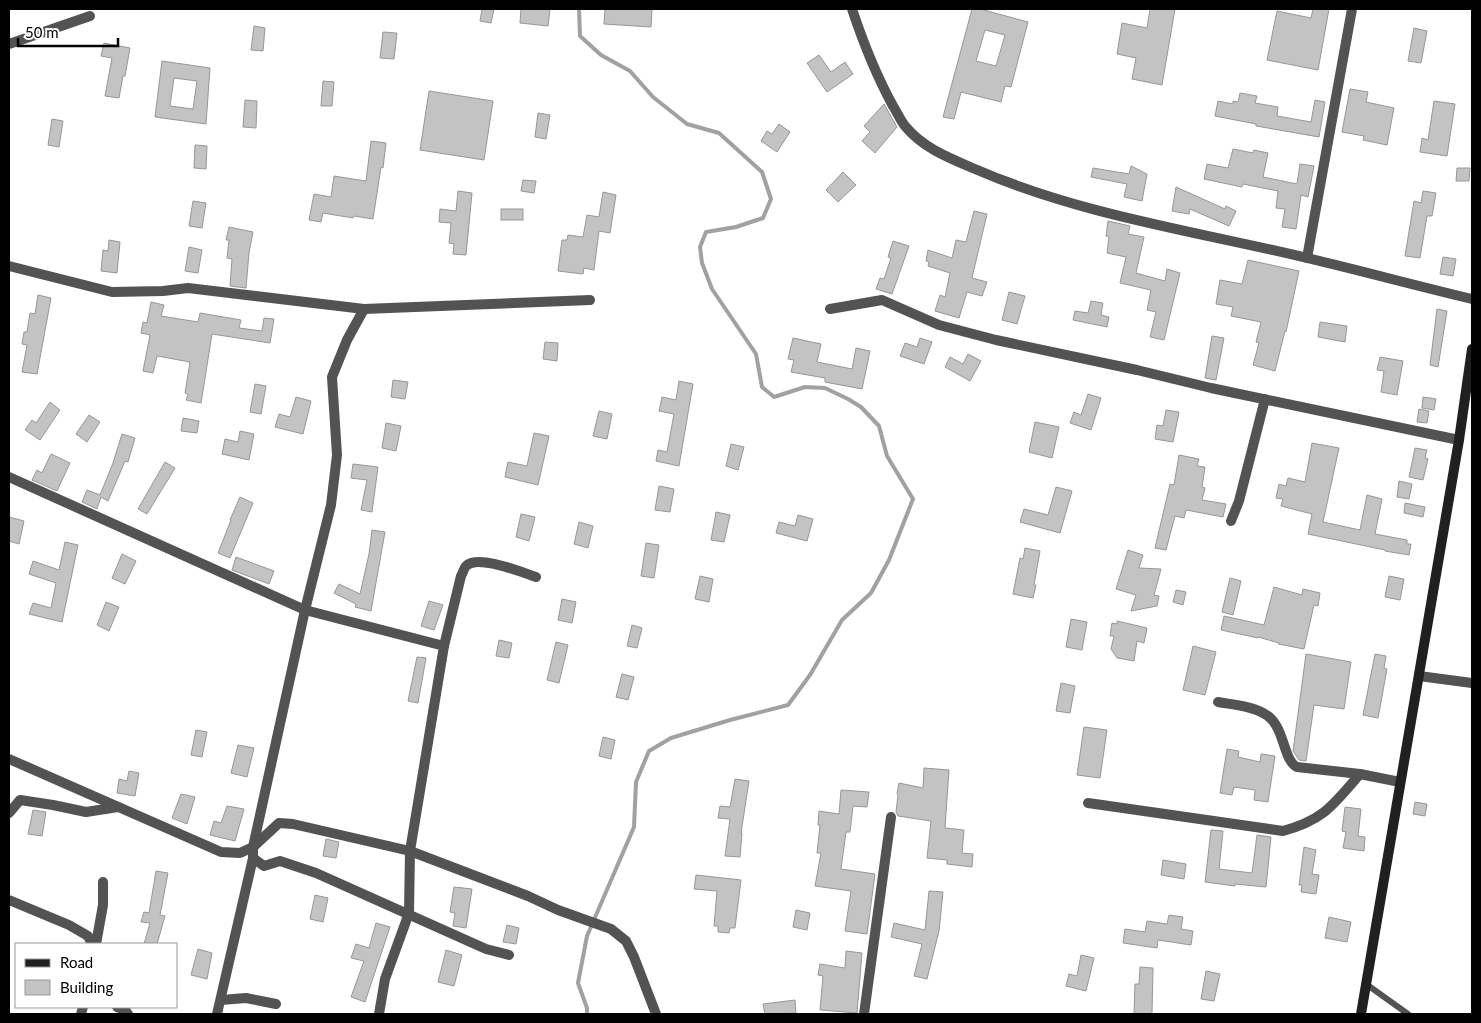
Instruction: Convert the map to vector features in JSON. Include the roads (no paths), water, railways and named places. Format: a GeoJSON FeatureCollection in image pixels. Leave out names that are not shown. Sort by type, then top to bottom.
{"type":"FeatureCollection","features":[{"type":"Feature","properties":{"kind":"main road"},"geometry":{"type":"LineString","coordinates":[[1361,1014],[1459,440],[1472,349]]}},
{"type":"Feature","properties":{"kind":"street"},"geometry":{"type":"LineString","coordinates":[[852,9],[863,40],[889,98],[905,126],[933,151],[1005,182],[1071,203],[1156,226],[1307,258],[1472,298]]}},
{"type":"Feature","properties":{"kind":"street"},"geometry":{"type":"LineString","coordinates":[[1307,258],[1352,9]]}},
{"type":"Feature","properties":{"kind":"street"},"geometry":{"type":"LineString","coordinates":[[9,44],[90,16]]}},
{"type":"Feature","properties":{"kind":"street"},"geometry":{"type":"LineString","coordinates":[[9,266],[112,292],[163,291],[188,288],[364,309],[590,300]]}},
{"type":"Feature","properties":{"kind":"street"},"geometry":{"type":"LineString","coordinates":[[830,308],[882,300],[940,325],[987,337],[1210,388],[1459,440]]}},
{"type":"Feature","properties":{"kind":"street"},"geometry":{"type":"LineString","coordinates":[[217,1014],[253,858],[253,847],[305,610],[331,506],[337,456],[332,377],[347,340],[364,309]]}},
{"type":"Feature","properties":{"kind":"street"},"geometry":{"type":"LineString","coordinates":[[1231,521],[1239,501],[1265,399]]}},
{"type":"Feature","properties":{"kind":"street"},"geometry":{"type":"LineString","coordinates":[[9,477],[305,610],[444,646]]}},
{"type":"Feature","properties":{"kind":"street"},"geometry":{"type":"LineString","coordinates":[[379,1014],[385,980],[409,913],[410,851],[444,646],[461,576],[466,566],[474,561],[485,562],[536,577]]}},
{"type":"Feature","properties":{"kind":"street"},"geometry":{"type":"LineString","coordinates":[[1419,676],[1472,683]]}},
{"type":"Feature","properties":{"kind":"street"},"geometry":{"type":"LineString","coordinates":[[1218,702],[1253,709],[1268,717],[1277,727],[1292,764],[1297,767],[1360,774],[1400,782]]}},
{"type":"Feature","properties":{"kind":"street"},"geometry":{"type":"LineString","coordinates":[[9,759],[221,852],[240,853],[253,847],[279,823],[293,824],[410,851],[528,896],[558,910],[611,929],[626,941],[634,956],[656,1014]]}},
{"type":"Feature","properties":{"kind":"street"},"geometry":{"type":"LineString","coordinates":[[1088,803],[1283,831],[1310,822],[1328,811],[1360,774]]}},
{"type":"Feature","properties":{"kind":"street"},"geometry":{"type":"LineString","coordinates":[[9,812],[20,800],[53,804],[86,812],[119,807]]}},
{"type":"Feature","properties":{"kind":"street"},"geometry":{"type":"LineString","coordinates":[[864,1014],[891,817]]}},
{"type":"Feature","properties":{"kind":"street"},"geometry":{"type":"LineString","coordinates":[[253,858],[264,866],[280,861],[316,873],[486,949],[509,955]]}},
{"type":"Feature","properties":{"kind":"street"},"geometry":{"type":"LineString","coordinates":[[94,943],[103,905],[103,882]]}},
{"type":"Feature","properties":{"kind":"street"},"geometry":{"type":"LineString","coordinates":[[9,900],[69,925],[88,936],[93,943]]}},
{"type":"Feature","properties":{"kind":"street"},"geometry":{"type":"LineString","coordinates":[[221,1000],[246,998],[276,1004]]}},
{"type":"Feature","properties":{"kind":"lane"},"geometry":{"type":"LineString","coordinates":[[1366,984],[1408,1014]]}},
{"type":"Feature","properties":{"kind":"waterway"},"geometry":{"type":"LineString","coordinates":[[579,9],[580,36],[601,55],[630,71],[653,97],[687,124],[719,133],[762,172],[771,199],[763,218],[736,227],[706,232],[700,247],[702,263],[712,289],[756,354],[762,387],[774,397],[805,387],[825,388],[861,407],[879,426],[887,456],[913,499],[889,560],[871,593],[842,620],[810,675],[788,705],[671,738],[649,751],[636,782],[634,827],[587,936],[578,983],[587,1008],[587,1014]]}}]}
